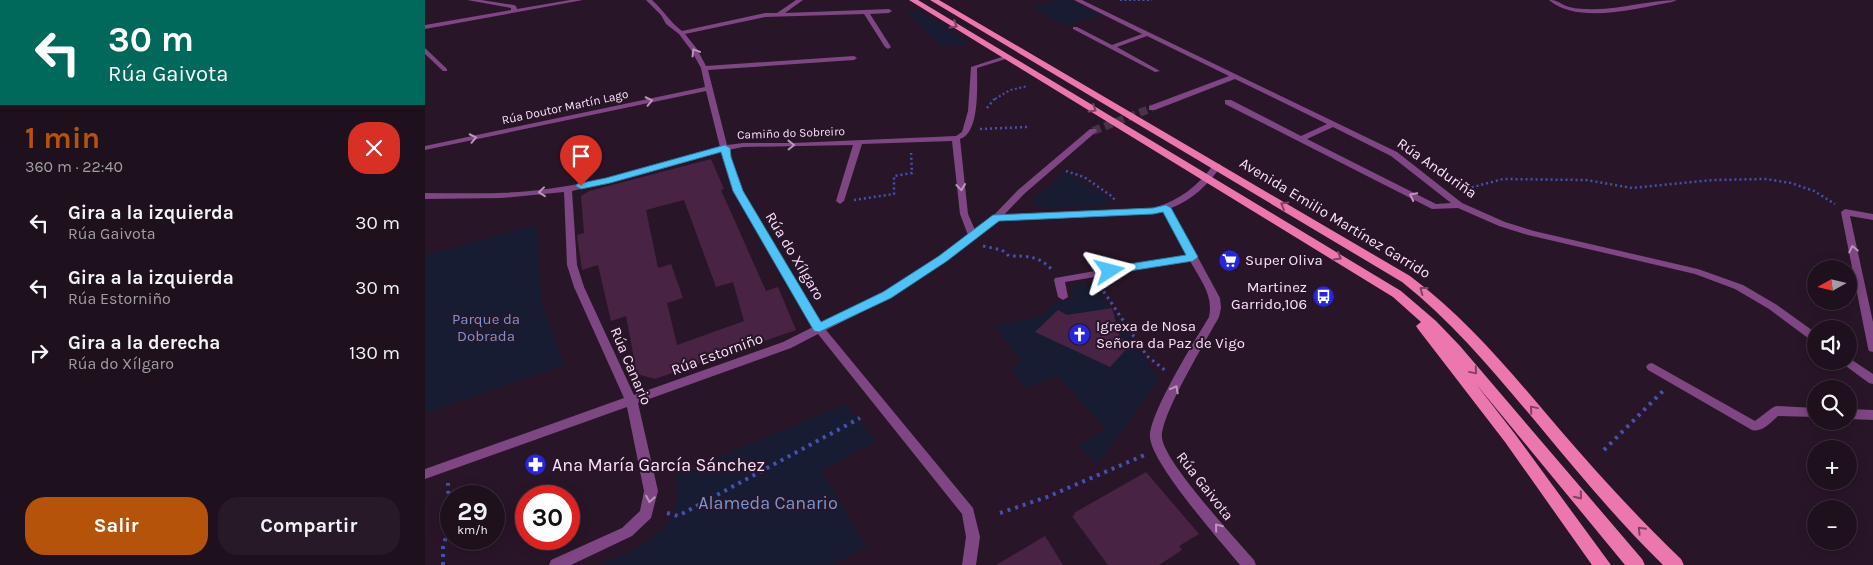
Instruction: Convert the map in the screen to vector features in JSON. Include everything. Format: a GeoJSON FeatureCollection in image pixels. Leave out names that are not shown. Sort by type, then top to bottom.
{"type":"FeatureCollection","features":[{"type":"Feature","properties":{"kind":"main road"},"geometry":{"type":"LineString","coordinates":[[913,0],[1375,279],[1413,306],[1449,342],[1635,565]]}},
{"type":"Feature","properties":{"kind":"main road","name":"Avenida Emilio Martínez Garrido"},"geometry":{"type":"LineString","coordinates":[[934,0],[1394,270],[1433,298],[1464,327],[1582,466],[1675,565]]}},
{"type":"Feature","properties":{"kind":"main road"},"geometry":{"type":"LineString","coordinates":[[1375,279],[1409,311],[1437,343],[1560,505],[1602,565]]}},
{"type":"Feature","properties":{"kind":"street"},"geometry":{"type":"LineString","coordinates":[[470,0],[514,7],[514,11]]}},
{"type":"Feature","properties":{"kind":"street"},"geometry":{"type":"LineString","coordinates":[[425,26],[580,0]]}},
{"type":"Feature","properties":{"kind":"street","name":"Rúa do Xílgaro"},"geometry":{"type":"LineString","coordinates":[[649,0],[664,14],[668,23],[681,33],[694,49],[704,68],[726,157],[738,191],[819,328],[968,512],[973,536],[969,565]]}},
{"type":"Feature","properties":{"kind":"street"},"geometry":{"type":"LineString","coordinates":[[779,13],[800,0]]}},
{"type":"Feature","properties":{"kind":"street","name":"Rúa Anduriña"},"geometry":{"type":"LineString","coordinates":[[1077,0],[1394,154],[1459,205],[1502,224],[1531,233],[1706,275],[1739,288],[1773,307],[1807,332]]}},
{"type":"Feature","properties":{"kind":"street"},"geometry":{"type":"LineString","coordinates":[[1552,0],[1569,9],[1583,10],[1604,10],[1674,0]]}},
{"type":"Feature","properties":{"kind":"street"},"geometry":{"type":"LineString","coordinates":[[681,33],[751,16],[779,13],[889,11]]}},
{"type":"Feature","properties":{"kind":"street"},"geometry":{"type":"LineString","coordinates":[[866,12],[888,47]]}},
{"type":"Feature","properties":{"kind":"street"},"geometry":{"type":"LineString","coordinates":[[1075,28],[1157,71]]}},
{"type":"Feature","properties":{"kind":"street"},"geometry":{"type":"LineString","coordinates":[[1112,47],[1148,34]]}},
{"type":"Feature","properties":{"kind":"street"},"geometry":{"type":"LineString","coordinates":[[425,50],[445,70]]}},
{"type":"Feature","properties":{"kind":"street"},"geometry":{"type":"LineString","coordinates":[[970,238],[964,214],[956,138],[963,136],[968,130],[973,98],[974,67],[1007,57]]}},
{"type":"Feature","properties":{"kind":"street"},"geometry":{"type":"LineString","coordinates":[[704,68],[854,58]]}},
{"type":"Feature","properties":{"kind":"street"},"geometry":{"type":"LineString","coordinates":[[1152,108],[1234,77]]}},
{"type":"Feature","properties":{"kind":"street","name":"Rúa Doutor Martín Lago"},"geometry":{"type":"LineString","coordinates":[[425,148],[709,88]]}},
{"type":"Feature","properties":{"kind":"street"},"geometry":{"type":"LineString","coordinates":[[1227,102],[1435,207],[1459,205]]}},
{"type":"Feature","properties":{"kind":"street"},"geometry":{"type":"LineString","coordinates":[[1301,139],[1333,124]]}},
{"type":"Feature","properties":{"kind":"street","name":"Rúa Estorniño"},"geometry":{"type":"LineString","coordinates":[[425,474],[787,344],[887,295],[996,218],[1021,192],[1093,132]]}},
{"type":"Feature","properties":{"kind":"street","name":"Camiño do Sobreiro"},"geometry":{"type":"LineString","coordinates":[[425,196],[502,196],[568,188],[607,181],[725,148],[743,145],[858,143],[956,138]]}},
{"type":"Feature","properties":{"kind":"street","name":"Camiño do Sobreiro"},"geometry":{"type":"LineString","coordinates":[[840,201],[858,143]]}},
{"type":"Feature","properties":{"kind":"street"},"geometry":{"type":"LineString","coordinates":[[996,218],[1153,211],[1166,208],[1185,199],[1217,166]]}},
{"type":"Feature","properties":{"kind":"street","name":"Rúa Canario"},"geometry":{"type":"LineString","coordinates":[[556,565],[627,532],[646,514],[651,491],[631,400],[579,287],[572,265],[568,188]]}},
{"type":"Feature","properties":{"kind":"street","name":"Rúa Gaivota"},"geometry":{"type":"LineString","coordinates":[[1166,208],[1215,298],[1216,308],[1214,317],[1164,410],[1157,427],[1156,438],[1159,449],[1171,469],[1249,565]]}},
{"type":"Feature","properties":{"kind":"street"},"geometry":{"type":"LineString","coordinates":[[1873,217],[1845,212],[1873,348]]}},
{"type":"Feature","properties":{"kind":"street"},"geometry":{"type":"LineString","coordinates":[[1063,297],[1059,280],[1193,257]]}},
{"type":"Feature","properties":{"kind":"street"},"geometry":{"type":"LineString","coordinates":[[1653,367],[1756,427],[1776,411],[1807,413]]}},
{"type":"Feature","properties":{"kind":"street"},"geometry":{"type":"LineString","coordinates":[[1857,368],[1873,380]]}},
{"type":"Feature","properties":{"kind":"street"},"geometry":{"type":"LineString","coordinates":[[1857,414],[1873,415]]}},
{"type":"Feature","properties":{"kind":"path"},"geometry":{"type":"LineString","coordinates":[[1120,0],[1152,0]]}},
{"type":"Feature","properties":{"kind":"path"},"geometry":{"type":"LineString","coordinates":[[968,130],[980,124],[994,97],[1022,87],[1031,86]]}},
{"type":"Feature","properties":{"kind":"path"},"geometry":{"type":"LineString","coordinates":[[977,129],[1027,127]]}},
{"type":"Feature","properties":{"kind":"path"},"geometry":{"type":"LineString","coordinates":[[854,195],[853,200],[893,194],[895,176],[912,173],[910,144]]}},
{"type":"Feature","properties":{"kind":"path"},"geometry":{"type":"LineString","coordinates":[[1053,166],[1084,176],[1113,196],[1119,206],[1119,213]]}},
{"type":"Feature","properties":{"kind":"path"},"geometry":{"type":"LineString","coordinates":[[1444,193],[1472,189],[1483,182],[1500,179],[1586,180],[1636,188],[1693,182],[1752,179],[1782,182],[1810,188],[1828,198],[1845,212]]}},
{"type":"Feature","properties":{"kind":"path"},"geometry":{"type":"LineString","coordinates":[[970,238],[1002,250],[1009,256],[1037,256],[1046,262],[1059,280]]}},
{"type":"Feature","properties":{"kind":"path"},"geometry":{"type":"LineString","coordinates":[[1091,274],[1147,356],[1167,371]]}},
{"type":"Feature","properties":{"kind":"path"},"geometry":{"type":"LineString","coordinates":[[1604,450],[1675,380]]}},
{"type":"Feature","properties":{"kind":"path"},"geometry":{"type":"LineString","coordinates":[[667,513],[678,516],[860,418]]}},
{"type":"Feature","properties":{"kind":"path"},"geometry":{"type":"LineString","coordinates":[[1000,513],[1047,497],[1159,449]]}},
{"type":"Feature","properties":{"kind":"path"},"geometry":{"type":"LineString","coordinates":[[443,565],[443,548],[449,525],[448,483]]}},
{"type":"Feature","properties":{"kind":"green space"},"geometry":{"type":"Polygon","coordinates":[[[1057,0],[1068,0],[1100,15],[1065,26],[1032,8],[1057,0]]]}},
{"type":"Feature","properties":{"kind":"green space"},"geometry":{"type":"Polygon","coordinates":[[[917,10],[952,30],[950,31],[969,43],[959,46],[940,46],[907,13],[917,10]]]}},
{"type":"Feature","properties":{"kind":"green space"},"geometry":{"type":"Polygon","coordinates":[[[1065,172],[1103,194],[1110,205],[1050,208],[1035,205],[1032,200],[1065,172]]]}},
{"type":"Feature","properties":{"kind":"green space","name":"Parque da Dobrada"},"geometry":{"type":"Polygon","coordinates":[[[536,225],[541,301],[564,365],[425,413],[425,255],[536,225]]]}},
{"type":"Feature","properties":{"kind":"green space"},"geometry":{"type":"Polygon","coordinates":[[[1093,283],[1159,379],[1097,465],[1079,445],[1106,429],[1057,375],[1027,388],[1010,370],[1022,361],[994,326],[1044,315],[1055,302],[1072,299],[1073,284],[1093,283]]]}},
{"type":"Feature","properties":{"kind":"green space","name":"Alameda Canario"},"geometry":{"type":"Polygon","coordinates":[[[845,404],[876,441],[821,471],[867,547],[832,565],[599,565],[648,541],[668,523],[674,511],[677,498],[676,474],[845,404]]]}},
{"type":"Feature","properties":{"kind":"building"},"geometry":{"type":"Polygon","coordinates":[[[711,159],[724,189],[721,190],[766,291],[778,287],[796,330],[655,379],[637,374],[626,316],[611,321],[598,265],[582,270],[577,235],[584,233],[581,196],[589,191],[711,159]],[[684,200],[646,210],[658,268],[671,264],[683,298],[667,303],[677,345],[744,321],[733,282],[716,287],[684,200]]]}},
{"type":"Feature","properties":{"kind":"building","name":"Igrexa de Nosa Señora da Paz de Vigo"},"geometry":{"type":"Polygon","coordinates":[[[1112,308],[1120,338],[1132,343],[1110,367],[1035,332],[1058,310],[1067,315],[1112,308]]]}},
{"type":"Feature","properties":{"kind":"building"},"geometry":{"type":"Polygon","coordinates":[[[1146,472],[1199,534],[1179,546],[1182,550],[1159,565],[1108,565],[1072,516],[1075,515],[1074,513],[1146,472]]]}},
{"type":"Feature","properties":{"kind":"building"},"geometry":{"type":"Polygon","coordinates":[[[1045,536],[1063,565],[996,565],[1045,536]]]}},
{"type":"Feature","properties":{"kind":"tunnel"},"geometry":{"type":"LineString","coordinates":[[1093,131],[1152,108]]}},
{"type":"Feature","properties":{"kind":"place","name":"Super Oliva"},"geometry":{"type":"Point","coordinates":[1229,260]}},
{"type":"Feature","properties":{"kind":"place","name":"Martinez Garrido,106"},"geometry":{"type":"Point","coordinates":[1323,296]}},
{"type":"Feature","properties":{"kind":"place","name":"Igrexa de Nosa Señora da Paz de Vigo"},"geometry":{"type":"Point","coordinates":[1080,335]}},
{"type":"Feature","properties":{"kind":"place","name":"Ana María García Sánchez"},"geometry":{"type":"Point","coordinates":[536,465]}},
{"type":"Feature","properties":{"kind":"route"},"geometry":{"type":"LineString","coordinates":[[581,186],[607,181],[725,148],[726,157],[738,191],[819,328],[887,295],[943,259],[996,218],[1153,211],[1166,208],[1193,257],[1110,271]]}}]}
